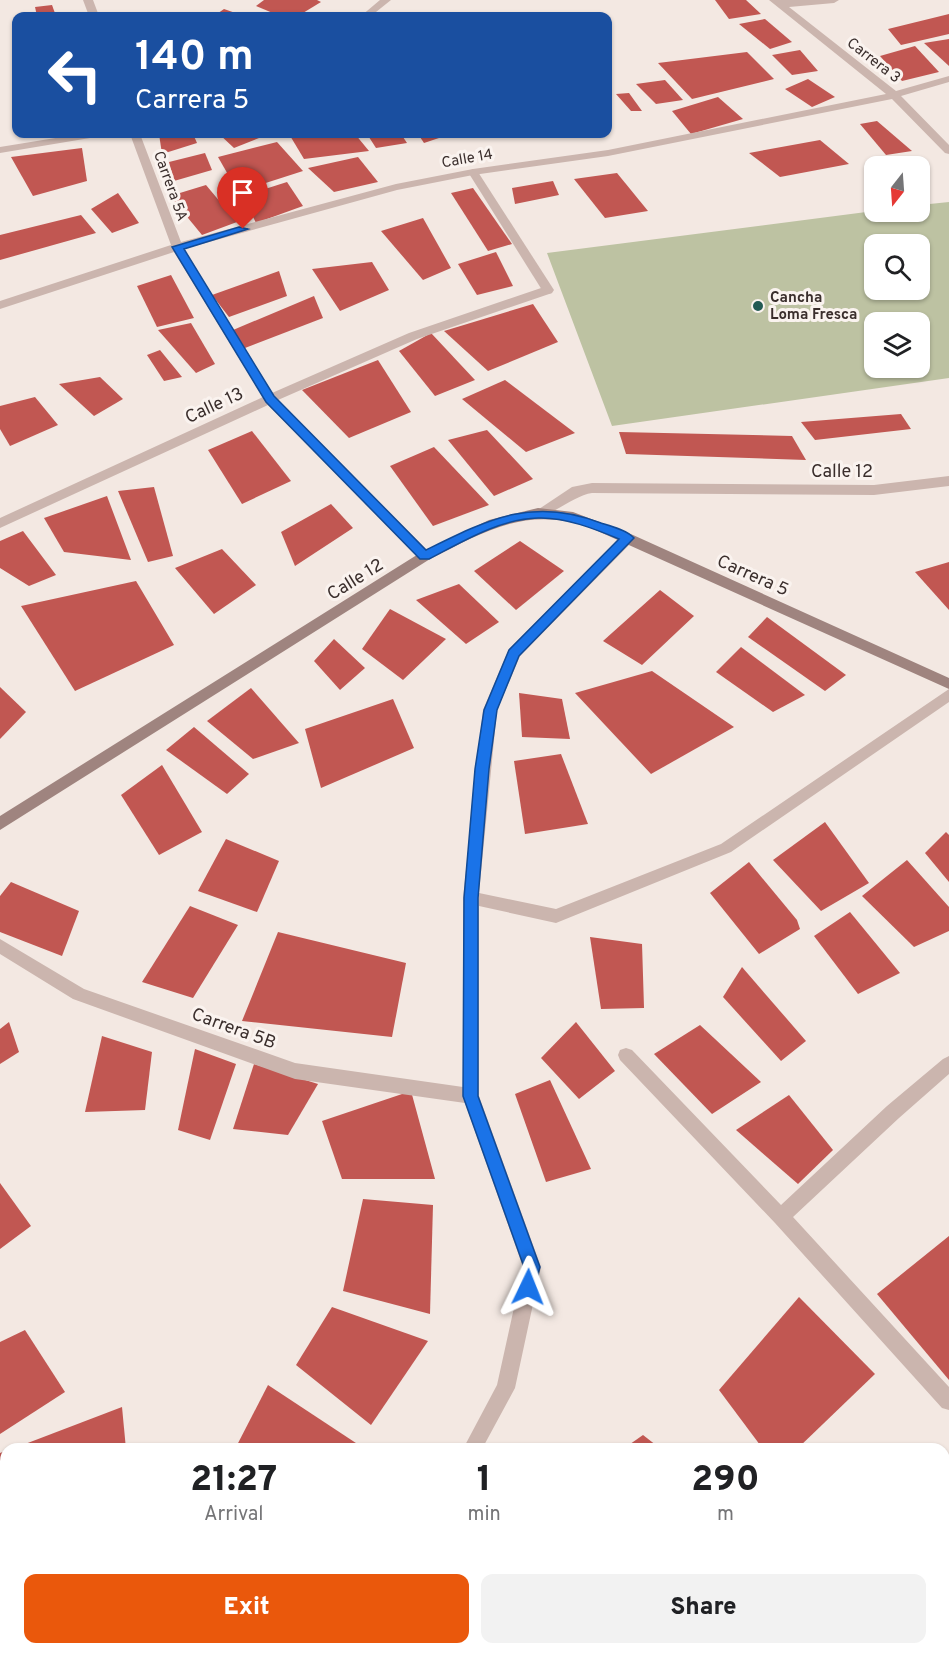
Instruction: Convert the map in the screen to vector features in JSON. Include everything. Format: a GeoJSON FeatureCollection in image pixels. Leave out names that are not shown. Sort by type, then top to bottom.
{"type":"FeatureCollection","features":[{"type":"Feature","properties":{"kind":"street"},"geometry":{"type":"LineString","coordinates":[[371,12],[386,0]]}},
{"type":"Feature","properties":{"kind":"street"},"geometry":{"type":"LineString","coordinates":[[777,3],[834,0]]}},
{"type":"Feature","properties":{"kind":"street","name":"Carrera 3"},"geometry":{"type":"LineString","coordinates":[[777,3],[894,95],[949,151]]}},
{"type":"Feature","properties":{"kind":"street","name":"Calle 14"},"geometry":{"type":"LineString","coordinates":[[0,305],[177,247],[396,187],[473,172],[608,153],[894,95],[949,79]]}},
{"type":"Feature","properties":{"kind":"street"},"geometry":{"type":"LineString","coordinates":[[0,150],[72,138]]}},
{"type":"Feature","properties":{"kind":"street","name":"Carrera 5A"},"geometry":{"type":"LineString","coordinates":[[136,138],[177,247],[270,399],[424,556]]}},
{"type":"Feature","properties":{"kind":"street","name":"Calle 13"},"geometry":{"type":"LineString","coordinates":[[0,523],[413,336],[548,290],[473,172]]}},
{"type":"Feature","properties":{"kind":"street","name":"Calle 12"},"geometry":{"type":"LineString","coordinates":[[0,824],[424,556],[476,531],[508,519],[539,513],[577,490],[592,488],[874,490],[949,481]]}},
{"type":"Feature","properties":{"kind":"street","name":"Carrera 5"},"geometry":{"type":"LineString","coordinates":[[539,513],[587,522],[628,538],[949,684]]}},
{"type":"Feature","properties":{"kind":"street"},"geometry":{"type":"LineString","coordinates":[[475,1443],[506,1388],[532,1267],[471,1096],[471,898],[490,710],[514,653],[628,538]]}},
{"type":"Feature","properties":{"kind":"street"},"geometry":{"type":"LineString","coordinates":[[471,898],[556,916],[726,848],[949,695]]}},
{"type":"Feature","properties":{"kind":"street","name":"Carrera 5B"},"geometry":{"type":"LineString","coordinates":[[0,946],[79,994],[295,1071],[471,1096]]}},
{"type":"Feature","properties":{"kind":"street"},"geometry":{"type":"LineString","coordinates":[[626,1054],[781,1217],[949,1401]]}},
{"type":"Feature","properties":{"kind":"street"},"geometry":{"type":"LineString","coordinates":[[781,1217],[892,1112],[949,1064]]}},
{"type":"Feature","properties":{"kind":"green space","name":"Cancha Loma Fresca"},"geometry":{"type":"Polygon","coordinates":[[[949,202],[949,378],[612,426],[547,253],[864,212],[864,222],[930,222],[930,204],[949,202]]]}},
{"type":"Feature","properties":{"kind":"building"},"geometry":{"type":"Polygon","coordinates":[[[264,0],[317,0],[321,2],[305,12],[270,12],[256,6],[264,0]]]}},
{"type":"Feature","properties":{"kind":"building"},"geometry":{"type":"Polygon","coordinates":[[[715,0],[746,0],[761,14],[729,19],[715,0]]]}},
{"type":"Feature","properties":{"kind":"building"},"geometry":{"type":"Polygon","coordinates":[[[52,5],[55,12],[36,12],[35,7],[52,5]]]}},
{"type":"Feature","properties":{"kind":"building"},"geometry":{"type":"Polygon","coordinates":[[[949,14],[949,34],[901,45],[888,29],[949,14]]]}},
{"type":"Feature","properties":{"kind":"building"},"geometry":{"type":"Polygon","coordinates":[[[765,19],[792,42],[770,49],[739,24],[765,19]]]}},
{"type":"Feature","properties":{"kind":"building"},"geometry":{"type":"Polygon","coordinates":[[[949,39],[949,66],[924,43],[949,39]]]}},
{"type":"Feature","properties":{"kind":"building"},"geometry":{"type":"Polygon","coordinates":[[[915,46],[939,72],[902,81],[880,56],[915,46]]]}},
{"type":"Feature","properties":{"kind":"building"},"geometry":{"type":"Polygon","coordinates":[[[800,50],[818,71],[792,75],[772,55],[800,50]]]}},
{"type":"Feature","properties":{"kind":"building"},"geometry":{"type":"Polygon","coordinates":[[[747,52],[774,79],[692,99],[658,63],[747,52]]]}},
{"type":"Feature","properties":{"kind":"building"},"geometry":{"type":"Polygon","coordinates":[[[808,79],[835,97],[812,107],[785,89],[808,79]]]}},
{"type":"Feature","properties":{"kind":"building"},"geometry":{"type":"Polygon","coordinates":[[[665,80],[683,100],[656,104],[636,84],[665,80]]]}},
{"type":"Feature","properties":{"kind":"building"},"geometry":{"type":"Polygon","coordinates":[[[629,93],[642,111],[631,111],[616,94],[629,93]]]}},
{"type":"Feature","properties":{"kind":"building"},"geometry":{"type":"Polygon","coordinates":[[[718,97],[743,119],[691,134],[672,111],[718,97]]]}},
{"type":"Feature","properties":{"kind":"building"},"geometry":{"type":"Polygon","coordinates":[[[877,121],[912,151],[886,155],[860,124],[877,121]]]}},
{"type":"Feature","properties":{"kind":"building"},"geometry":{"type":"Polygon","coordinates":[[[160,138],[195,138],[197,143],[162,154],[160,138]]]}},
{"type":"Feature","properties":{"kind":"building"},"geometry":{"type":"Polygon","coordinates":[[[223,138],[259,138],[234,148],[223,138]]]}},
{"type":"Feature","properties":{"kind":"building"},"geometry":{"type":"Polygon","coordinates":[[[291,138],[358,138],[369,151],[304,159],[291,138]]]}},
{"type":"Feature","properties":{"kind":"building"},"geometry":{"type":"Polygon","coordinates":[[[370,138],[404,138],[407,143],[376,148],[370,138]]]}},
{"type":"Feature","properties":{"kind":"building"},"geometry":{"type":"Polygon","coordinates":[[[421,138],[439,138],[424,143],[421,138]]]}},
{"type":"Feature","properties":{"kind":"building"},"geometry":{"type":"Polygon","coordinates":[[[820,140],[849,164],[780,177],[749,153],[820,140]]]}},
{"type":"Feature","properties":{"kind":"building"},"geometry":{"type":"Polygon","coordinates":[[[277,142],[303,171],[238,192],[218,157],[277,142]]]}},
{"type":"Feature","properties":{"kind":"building"},"geometry":{"type":"Polygon","coordinates":[[[82,148],[87,181],[33,196],[11,157],[82,148]]]}},
{"type":"Feature","properties":{"kind":"building"},"geometry":{"type":"Polygon","coordinates":[[[205,153],[212,170],[174,181],[169,162],[205,153]]]}},
{"type":"Feature","properties":{"kind":"building"},"geometry":{"type":"Polygon","coordinates":[[[358,157],[378,182],[334,192],[308,168],[358,157]]]}},
{"type":"Feature","properties":{"kind":"building"},"geometry":{"type":"Polygon","coordinates":[[[617,173],[648,211],[605,218],[574,179],[617,173]]]}},
{"type":"Feature","properties":{"kind":"building"},"geometry":{"type":"Polygon","coordinates":[[[553,181],[559,195],[515,204],[512,188],[553,181]]]}},
{"type":"Feature","properties":{"kind":"building"},"geometry":{"type":"Polygon","coordinates":[[[287,182],[303,206],[256,223],[243,196],[287,182]]]}},
{"type":"Feature","properties":{"kind":"building"},"geometry":{"type":"Polygon","coordinates":[[[206,185],[237,222],[202,235],[170,196],[206,185]]]}},
{"type":"Feature","properties":{"kind":"building"},"geometry":{"type":"Polygon","coordinates":[[[473,188],[512,244],[488,251],[451,193],[473,188]]]}},
{"type":"Feature","properties":{"kind":"building"},"geometry":{"type":"Polygon","coordinates":[[[118,193],[139,223],[112,233],[91,209],[118,193]]]}},
{"type":"Feature","properties":{"kind":"building"},"geometry":{"type":"Polygon","coordinates":[[[81,215],[96,233],[0,260],[0,235],[81,215]]]}},
{"type":"Feature","properties":{"kind":"building"},"geometry":{"type":"Polygon","coordinates":[[[423,218],[451,268],[423,280],[381,231],[423,218]]]}},
{"type":"Feature","properties":{"kind":"building"},"geometry":{"type":"Polygon","coordinates":[[[496,252],[513,286],[477,295],[458,264],[496,252]]]}},
{"type":"Feature","properties":{"kind":"building"},"geometry":{"type":"Polygon","coordinates":[[[372,262],[389,290],[340,311],[312,269],[372,262]]]}},
{"type":"Feature","properties":{"kind":"building"},"geometry":{"type":"Polygon","coordinates":[[[279,271],[287,296],[229,317],[212,295],[279,271]]]}},
{"type":"Feature","properties":{"kind":"building"},"geometry":{"type":"Polygon","coordinates":[[[171,275],[194,318],[157,327],[137,286],[171,275]]]}},
{"type":"Feature","properties":{"kind":"building"},"geometry":{"type":"Polygon","coordinates":[[[314,296],[323,318],[245,348],[233,330],[314,296]]]}},
{"type":"Feature","properties":{"kind":"building"},"geometry":{"type":"Polygon","coordinates":[[[533,304],[558,342],[488,371],[444,331],[533,304]]]}},
{"type":"Feature","properties":{"kind":"building"},"geometry":{"type":"Polygon","coordinates":[[[191,323],[215,364],[196,373],[158,330],[191,323]]]}},
{"type":"Feature","properties":{"kind":"building"},"geometry":{"type":"Polygon","coordinates":[[[431,333],[475,380],[435,396],[399,351],[431,333]]]}},
{"type":"Feature","properties":{"kind":"building"},"geometry":{"type":"Polygon","coordinates":[[[160,350],[182,377],[164,381],[147,355],[160,350]]]}},
{"type":"Feature","properties":{"kind":"building"},"geometry":{"type":"Polygon","coordinates":[[[378,360],[411,412],[349,438],[302,390],[378,360]]]}},
{"type":"Feature","properties":{"kind":"building"},"geometry":{"type":"Polygon","coordinates":[[[100,377],[123,399],[94,416],[59,384],[100,377]]]}},
{"type":"Feature","properties":{"kind":"building"},"geometry":{"type":"Polygon","coordinates":[[[505,380],[575,433],[526,452],[462,399],[505,380]]]}},
{"type":"Feature","properties":{"kind":"building"},"geometry":{"type":"Polygon","coordinates":[[[35,397],[58,425],[10,446],[0,429],[0,406],[35,397]]]}},
{"type":"Feature","properties":{"kind":"building"},"geometry":{"type":"Polygon","coordinates":[[[901,414],[911,429],[815,440],[801,422],[901,414]]]}},
{"type":"Feature","properties":{"kind":"building"},"geometry":{"type":"Polygon","coordinates":[[[487,430],[533,479],[494,496],[448,440],[487,430]]]}},
{"type":"Feature","properties":{"kind":"building"},"geometry":{"type":"Polygon","coordinates":[[[252,431],[291,481],[242,504],[208,450],[252,431]]]}},
{"type":"Feature","properties":{"kind":"building"},"geometry":{"type":"Polygon","coordinates":[[[619,432],[792,436],[806,460],[626,454],[619,432]]]}},
{"type":"Feature","properties":{"kind":"building"},"geometry":{"type":"Polygon","coordinates":[[[434,447],[489,505],[433,526],[390,466],[434,447]]]}},
{"type":"Feature","properties":{"kind":"building"},"geometry":{"type":"Polygon","coordinates":[[[154,487],[173,556],[148,562],[118,491],[154,487]]]}},
{"type":"Feature","properties":{"kind":"building"},"geometry":{"type":"Polygon","coordinates":[[[107,496],[131,560],[64,552],[44,518],[107,496]]]}},
{"type":"Feature","properties":{"kind":"building"},"geometry":{"type":"Polygon","coordinates":[[[331,504],[353,528],[295,566],[281,532],[331,504]]]}},
{"type":"Feature","properties":{"kind":"building"},"geometry":{"type":"Polygon","coordinates":[[[23,531],[56,575],[29,586],[0,568],[0,541],[23,531]]]}},
{"type":"Feature","properties":{"kind":"building"},"geometry":{"type":"Polygon","coordinates":[[[520,541],[564,571],[516,610],[474,571],[520,541]]]}},
{"type":"Feature","properties":{"kind":"building"},"geometry":{"type":"Polygon","coordinates":[[[222,549],[256,585],[214,614],[175,568],[222,549]]]}},
{"type":"Feature","properties":{"kind":"building"},"geometry":{"type":"Polygon","coordinates":[[[949,562],[949,610],[915,572],[949,562]]]}},
{"type":"Feature","properties":{"kind":"building"},"geometry":{"type":"Polygon","coordinates":[[[136,581],[174,645],[75,691],[21,606],[136,581]]]}},
{"type":"Feature","properties":{"kind":"building"},"geometry":{"type":"Polygon","coordinates":[[[459,584],[499,622],[466,644],[416,600],[459,584]]]}},
{"type":"Feature","properties":{"kind":"building"},"geometry":{"type":"Polygon","coordinates":[[[660,590],[694,616],[642,665],[603,641],[660,590]]]}},
{"type":"Feature","properties":{"kind":"building"},"geometry":{"type":"Polygon","coordinates":[[[390,609],[446,639],[403,680],[362,649],[390,609]]]}},
{"type":"Feature","properties":{"kind":"building"},"geometry":{"type":"Polygon","coordinates":[[[767,617],[846,675],[825,691],[748,637],[767,617]]]}},
{"type":"Feature","properties":{"kind":"building"},"geometry":{"type":"Polygon","coordinates":[[[334,639],[365,668],[340,690],[314,661],[334,639]]]}},
{"type":"Feature","properties":{"kind":"building"},"geometry":{"type":"Polygon","coordinates":[[[741,647],[805,695],[773,712],[716,672],[741,647]]]}},
{"type":"Feature","properties":{"kind":"building"},"geometry":{"type":"Polygon","coordinates":[[[652,671],[734,727],[651,774],[575,693],[652,671]]]}},
{"type":"Feature","properties":{"kind":"building"},"geometry":{"type":"Polygon","coordinates":[[[0,687],[26,712],[0,739],[0,687]]]}},
{"type":"Feature","properties":{"kind":"building"},"geometry":{"type":"Polygon","coordinates":[[[251,688],[299,743],[253,759],[207,721],[251,688]]]}},
{"type":"Feature","properties":{"kind":"building"},"geometry":{"type":"Polygon","coordinates":[[[519,693],[562,699],[570,739],[522,737],[519,693]]]}},
{"type":"Feature","properties":{"kind":"building"},"geometry":{"type":"Polygon","coordinates":[[[393,699],[414,748],[321,788],[305,729],[393,699]]]}},
{"type":"Feature","properties":{"kind":"building"},"geometry":{"type":"Polygon","coordinates":[[[194,727],[249,774],[227,794],[166,750],[194,727]]]}},
{"type":"Feature","properties":{"kind":"building"},"geometry":{"type":"Polygon","coordinates":[[[561,754],[588,824],[525,834],[514,761],[561,754]]]}},
{"type":"Feature","properties":{"kind":"building"},"geometry":{"type":"Polygon","coordinates":[[[162,765],[202,832],[159,855],[121,795],[162,765]]]}},
{"type":"Feature","properties":{"kind":"building"},"geometry":{"type":"Polygon","coordinates":[[[825,822],[869,883],[821,911],[773,860],[825,822]]]}},
{"type":"Feature","properties":{"kind":"building"},"geometry":{"type":"Polygon","coordinates":[[[946,832],[949,835],[949,882],[925,853],[946,832]]]}},
{"type":"Feature","properties":{"kind":"building"},"geometry":{"type":"Polygon","coordinates":[[[226,839],[279,861],[257,912],[198,891],[226,839]]]}},
{"type":"Feature","properties":{"kind":"building"},"geometry":{"type":"Polygon","coordinates":[[[907,860],[949,907],[949,931],[914,947],[862,896],[907,860]]]}},
{"type":"Feature","properties":{"kind":"building"},"geometry":{"type":"Polygon","coordinates":[[[749,862],[797,920],[800,929],[759,954],[710,893],[749,862]]]}},
{"type":"Feature","properties":{"kind":"building"},"geometry":{"type":"Polygon","coordinates":[[[11,882],[79,911],[62,956],[0,932],[0,896],[11,882]]]}},
{"type":"Feature","properties":{"kind":"building"},"geometry":{"type":"Polygon","coordinates":[[[190,906],[238,925],[193,998],[142,982],[190,906]]]}},
{"type":"Feature","properties":{"kind":"building"},"geometry":{"type":"Polygon","coordinates":[[[850,912],[900,973],[858,994],[814,936],[850,912]]]}},
{"type":"Feature","properties":{"kind":"building"},"geometry":{"type":"Polygon","coordinates":[[[278,932],[406,963],[392,1037],[242,1021],[278,932]]]}},
{"type":"Feature","properties":{"kind":"building"},"geometry":{"type":"Polygon","coordinates":[[[590,937],[642,944],[644,1008],[601,1009],[590,937]]]}},
{"type":"Feature","properties":{"kind":"building"},"geometry":{"type":"Polygon","coordinates":[[[742,967],[806,1041],[781,1061],[723,997],[742,967]]]}},
{"type":"Feature","properties":{"kind":"building"},"geometry":{"type":"Polygon","coordinates":[[[9,1022],[19,1052],[0,1064],[0,1029],[9,1022]]]}},
{"type":"Feature","properties":{"kind":"building"},"geometry":{"type":"Polygon","coordinates":[[[576,1022],[615,1071],[579,1099],[541,1058],[576,1022]]]}},
{"type":"Feature","properties":{"kind":"building"},"geometry":{"type":"Polygon","coordinates":[[[700,1025],[761,1082],[712,1114],[654,1054],[700,1025]]]}},
{"type":"Feature","properties":{"kind":"building"},"geometry":{"type":"Polygon","coordinates":[[[102,1036],[152,1052],[145,1110],[85,1112],[102,1036]]]}},
{"type":"Feature","properties":{"kind":"building"},"geometry":{"type":"Polygon","coordinates":[[[195,1049],[236,1064],[210,1140],[178,1130],[195,1049]]]}},
{"type":"Feature","properties":{"kind":"building"},"geometry":{"type":"Polygon","coordinates":[[[254,1064],[318,1084],[288,1135],[233,1129],[254,1064]]]}},
{"type":"Feature","properties":{"kind":"building"},"geometry":{"type":"Polygon","coordinates":[[[550,1080],[591,1169],[546,1182],[515,1094],[550,1080]]]}},
{"type":"Feature","properties":{"kind":"building"},"geometry":{"type":"Polygon","coordinates":[[[411,1091],[435,1179],[342,1179],[322,1121],[411,1091]]]}},
{"type":"Feature","properties":{"kind":"building"},"geometry":{"type":"Polygon","coordinates":[[[789,1095],[833,1150],[798,1184],[736,1130],[789,1095]]]}},
{"type":"Feature","properties":{"kind":"building"},"geometry":{"type":"Polygon","coordinates":[[[0,1183],[31,1226],[0,1249],[0,1183]]]}},
{"type":"Feature","properties":{"kind":"building"},"geometry":{"type":"Polygon","coordinates":[[[363,1199],[433,1205],[430,1314],[343,1291],[363,1199]]]}},
{"type":"Feature","properties":{"kind":"building"},"geometry":{"type":"Polygon","coordinates":[[[949,1236],[949,1380],[877,1294],[949,1236]]]}},
{"type":"Feature","properties":{"kind":"building"},"geometry":{"type":"Polygon","coordinates":[[[799,1297],[875,1374],[803,1443],[759,1443],[719,1390],[799,1297]]]}},
{"type":"Feature","properties":{"kind":"building"},"geometry":{"type":"Polygon","coordinates":[[[332,1307],[428,1341],[371,1425],[296,1365],[332,1307]]]}},
{"type":"Feature","properties":{"kind":"building"},"geometry":{"type":"Polygon","coordinates":[[[25,1330],[65,1392],[0,1434],[0,1342],[25,1330]]]}},
{"type":"Feature","properties":{"kind":"building"},"geometry":{"type":"Polygon","coordinates":[[[268,1385],[356,1443],[238,1443],[268,1385]]]}},
{"type":"Feature","properties":{"kind":"building"},"geometry":{"type":"Polygon","coordinates":[[[122,1407],[125,1443],[28,1443],[122,1407]]]}},
{"type":"Feature","properties":{"kind":"building"},"geometry":{"type":"Polygon","coordinates":[[[643,1435],[653,1443],[632,1443],[643,1435]]]}},
{"type":"Feature","properties":{"kind":"place","name":"Cancha Loma Fresca"},"geometry":{"type":"Point","coordinates":[758,306]}},
{"type":"Feature","properties":{"kind":"route"},"geometry":{"type":"LineString","coordinates":[[243,229],[177,247],[270,399],[424,556],[476,531],[508,519],[539,513],[587,522],[628,538],[514,653],[490,710],[482,769],[471,898],[471,1096],[532,1267],[528,1287]]}}]}
